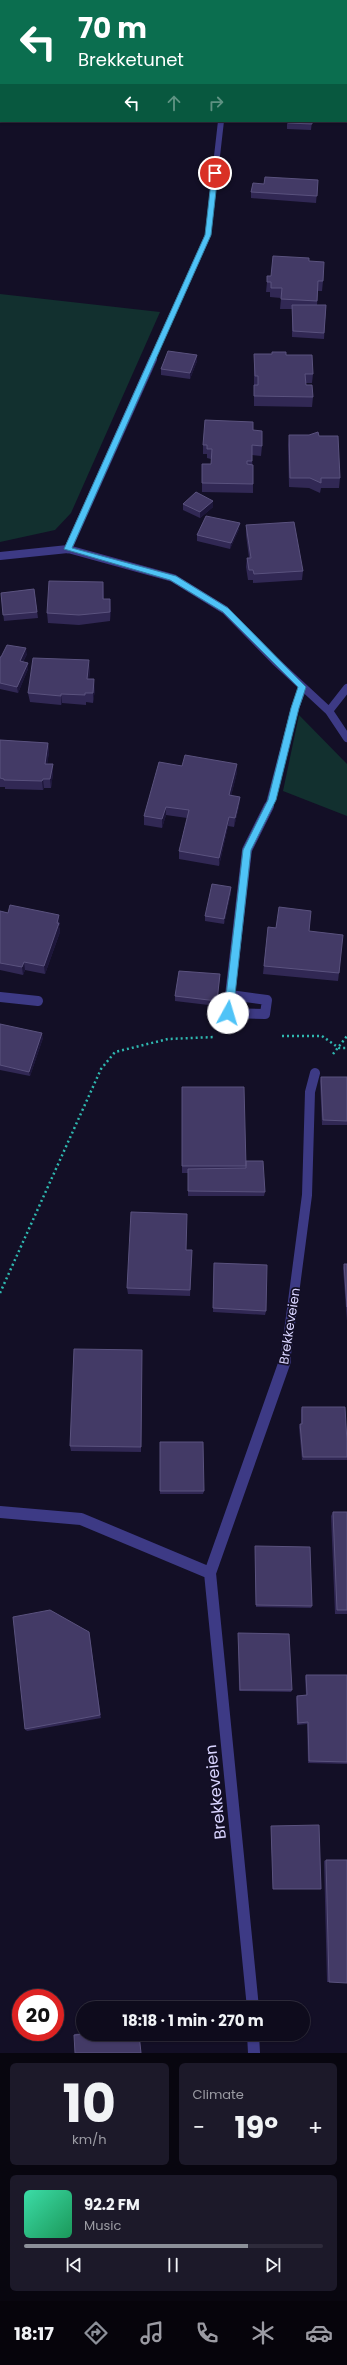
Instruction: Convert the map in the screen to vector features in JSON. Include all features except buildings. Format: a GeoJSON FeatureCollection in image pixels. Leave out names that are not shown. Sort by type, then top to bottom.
{"type":"FeatureCollection","features":[{"type":"Feature","properties":{"kind":"street"},"geometry":{"type":"LineString","coordinates":[[68,549],[208,235],[221,122]]}},
{"type":"Feature","properties":{"kind":"street"},"geometry":{"type":"LineString","coordinates":[[0,556],[68,549],[173,578],[225,610],[302,687],[329,711],[347,738]]}},
{"type":"Feature","properties":{"kind":"street"},"geometry":{"type":"LineString","coordinates":[[230,995],[247,850],[272,800],[295,708],[302,687]]}},
{"type":"Feature","properties":{"kind":"street"},"geometry":{"type":"LineString","coordinates":[[329,711],[347,688]]}},
{"type":"Feature","properties":{"kind":"street"},"geometry":{"type":"LineString","coordinates":[[0,997],[38,1001]]}},
{"type":"Feature","properties":{"kind":"street","name":"Brekkeveien"},"geometry":{"type":"LineString","coordinates":[[252,2001],[210,1573],[286,1359],[308,1194],[310,1092],[314,1073]]}},
{"type":"Feature","properties":{"kind":"street"},"geometry":{"type":"LineString","coordinates":[[0,1512],[82,1519],[210,1573]]}},
{"type":"Feature","properties":{"kind":"street"},"geometry":{"type":"LineString","coordinates":[[253,2041],[254,2053]]}},
{"type":"Feature","properties":{"kind":"path"},"geometry":{"type":"LineString","coordinates":[[278,1036],[322,1036],[339,1048],[347,1048]]}},
{"type":"Feature","properties":{"kind":"path"},"geometry":{"type":"LineString","coordinates":[[339,1048],[347,1036]]}},
{"type":"Feature","properties":{"kind":"path"},"geometry":{"type":"LineString","coordinates":[[0,1293],[101,1070],[115,1052],[168,1039],[220,1037]]}},
{"type":"Feature","properties":{"kind":"green space"},"geometry":{"type":"Polygon","coordinates":[[[0,294],[160,312],[71,513],[55,530],[0,542],[0,294]]]}},
{"type":"Feature","properties":{"kind":"green space"},"geometry":{"type":"Polygon","coordinates":[[[299,715],[347,764],[347,816],[283,791],[299,715]]]}},
{"type":"Feature","properties":{"kind":"route"},"geometry":{"type":"LineString","coordinates":[[215,173],[208,235],[68,549],[173,578],[225,610],[302,687],[295,708],[272,800],[247,850],[239,906],[228,1013]]}}]}
